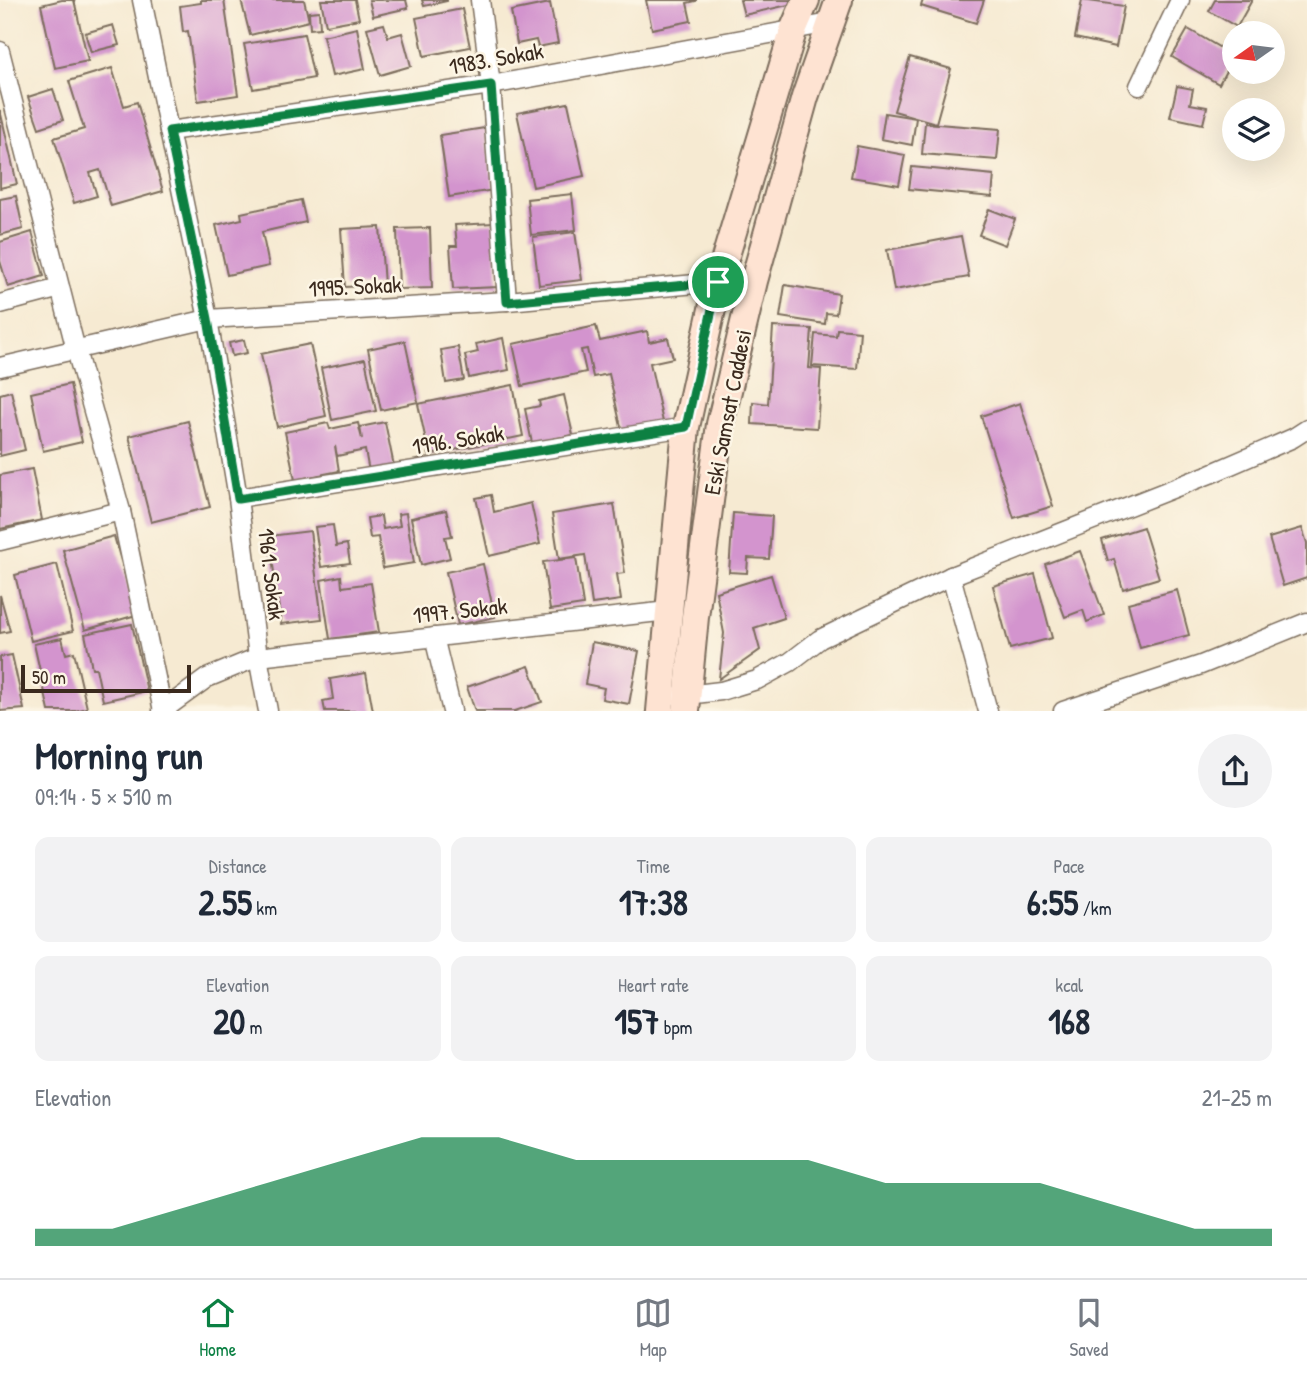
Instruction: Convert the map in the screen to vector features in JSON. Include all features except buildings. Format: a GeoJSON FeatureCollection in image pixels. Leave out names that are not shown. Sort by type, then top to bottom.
{"type":"FeatureCollection","features":[{"type":"Feature","properties":{"kind":"street","name":"1961. Sokak"},"geometry":{"type":"LineString","coordinates":[[142,0],[208,319],[238,499],[258,657],[268,711]]}},
{"type":"Feature","properties":{"kind":"street"},"geometry":{"type":"LineString","coordinates":[[480,0],[491,85],[507,302]]}},
{"type":"Feature","properties":{"kind":"street","name":"Eski Samsat Caddesi"},"geometry":{"type":"LineString","coordinates":[[661,705],[686,427],[718,282],[794,28],[806,0]]}},
{"type":"Feature","properties":{"kind":"street"},"geometry":{"type":"LineString","coordinates":[[1139,86],[1180,0]]}},
{"type":"Feature","properties":{"kind":"street","name":"1983. Sokak"},"geometry":{"type":"LineString","coordinates":[[169,131],[491,85],[794,28],[834,11]]}},
{"type":"Feature","properties":{"kind":"street","name":"Eski Samsat Caddesi"},"geometry":{"type":"LineString","coordinates":[[687,702],[720,424],[754,281],[805,97],[834,11]]}},
{"type":"Feature","properties":{"kind":"street"},"geometry":{"type":"LineString","coordinates":[[0,51],[76,350],[121,510],[162,711]]}},
{"type":"Feature","properties":{"kind":"street","name":"1995. Sokak"},"geometry":{"type":"LineString","coordinates":[[0,367],[208,319],[507,302],[718,282]]}},
{"type":"Feature","properties":{"kind":"street"},"geometry":{"type":"LineString","coordinates":[[0,304],[60,288]]}},
{"type":"Feature","properties":{"kind":"street","name":"1996. Sokak"},"geometry":{"type":"LineString","coordinates":[[238,499],[686,427]]}},
{"type":"Feature","properties":{"kind":"street"},"geometry":{"type":"LineString","coordinates":[[661,705],[687,702],[757,680],[790,662],[820,639],[951,576],[1210,474],[1293,438],[1307,429]]}},
{"type":"Feature","properties":{"kind":"street"},"geometry":{"type":"LineString","coordinates":[[0,541],[121,510]]}},
{"type":"Feature","properties":{"kind":"street"},"geometry":{"type":"LineString","coordinates":[[951,576],[988,711]]}},
{"type":"Feature","properties":{"kind":"street","name":"1997. Sokak"},"geometry":{"type":"LineString","coordinates":[[162,711],[207,678],[258,657],[668,611]]}},
{"type":"Feature","properties":{"kind":"street"},"geometry":{"type":"LineString","coordinates":[[1063,711],[1201,665],[1307,622]]}},
{"type":"Feature","properties":{"kind":"street"},"geometry":{"type":"LineString","coordinates":[[434,637],[452,711]]}},
{"type":"Feature","properties":{"kind":"route"},"geometry":{"type":"LineString","coordinates":[[491,85],[507,302],[718,282],[686,427],[238,499],[208,319],[169,131],[491,85]]}}]}
